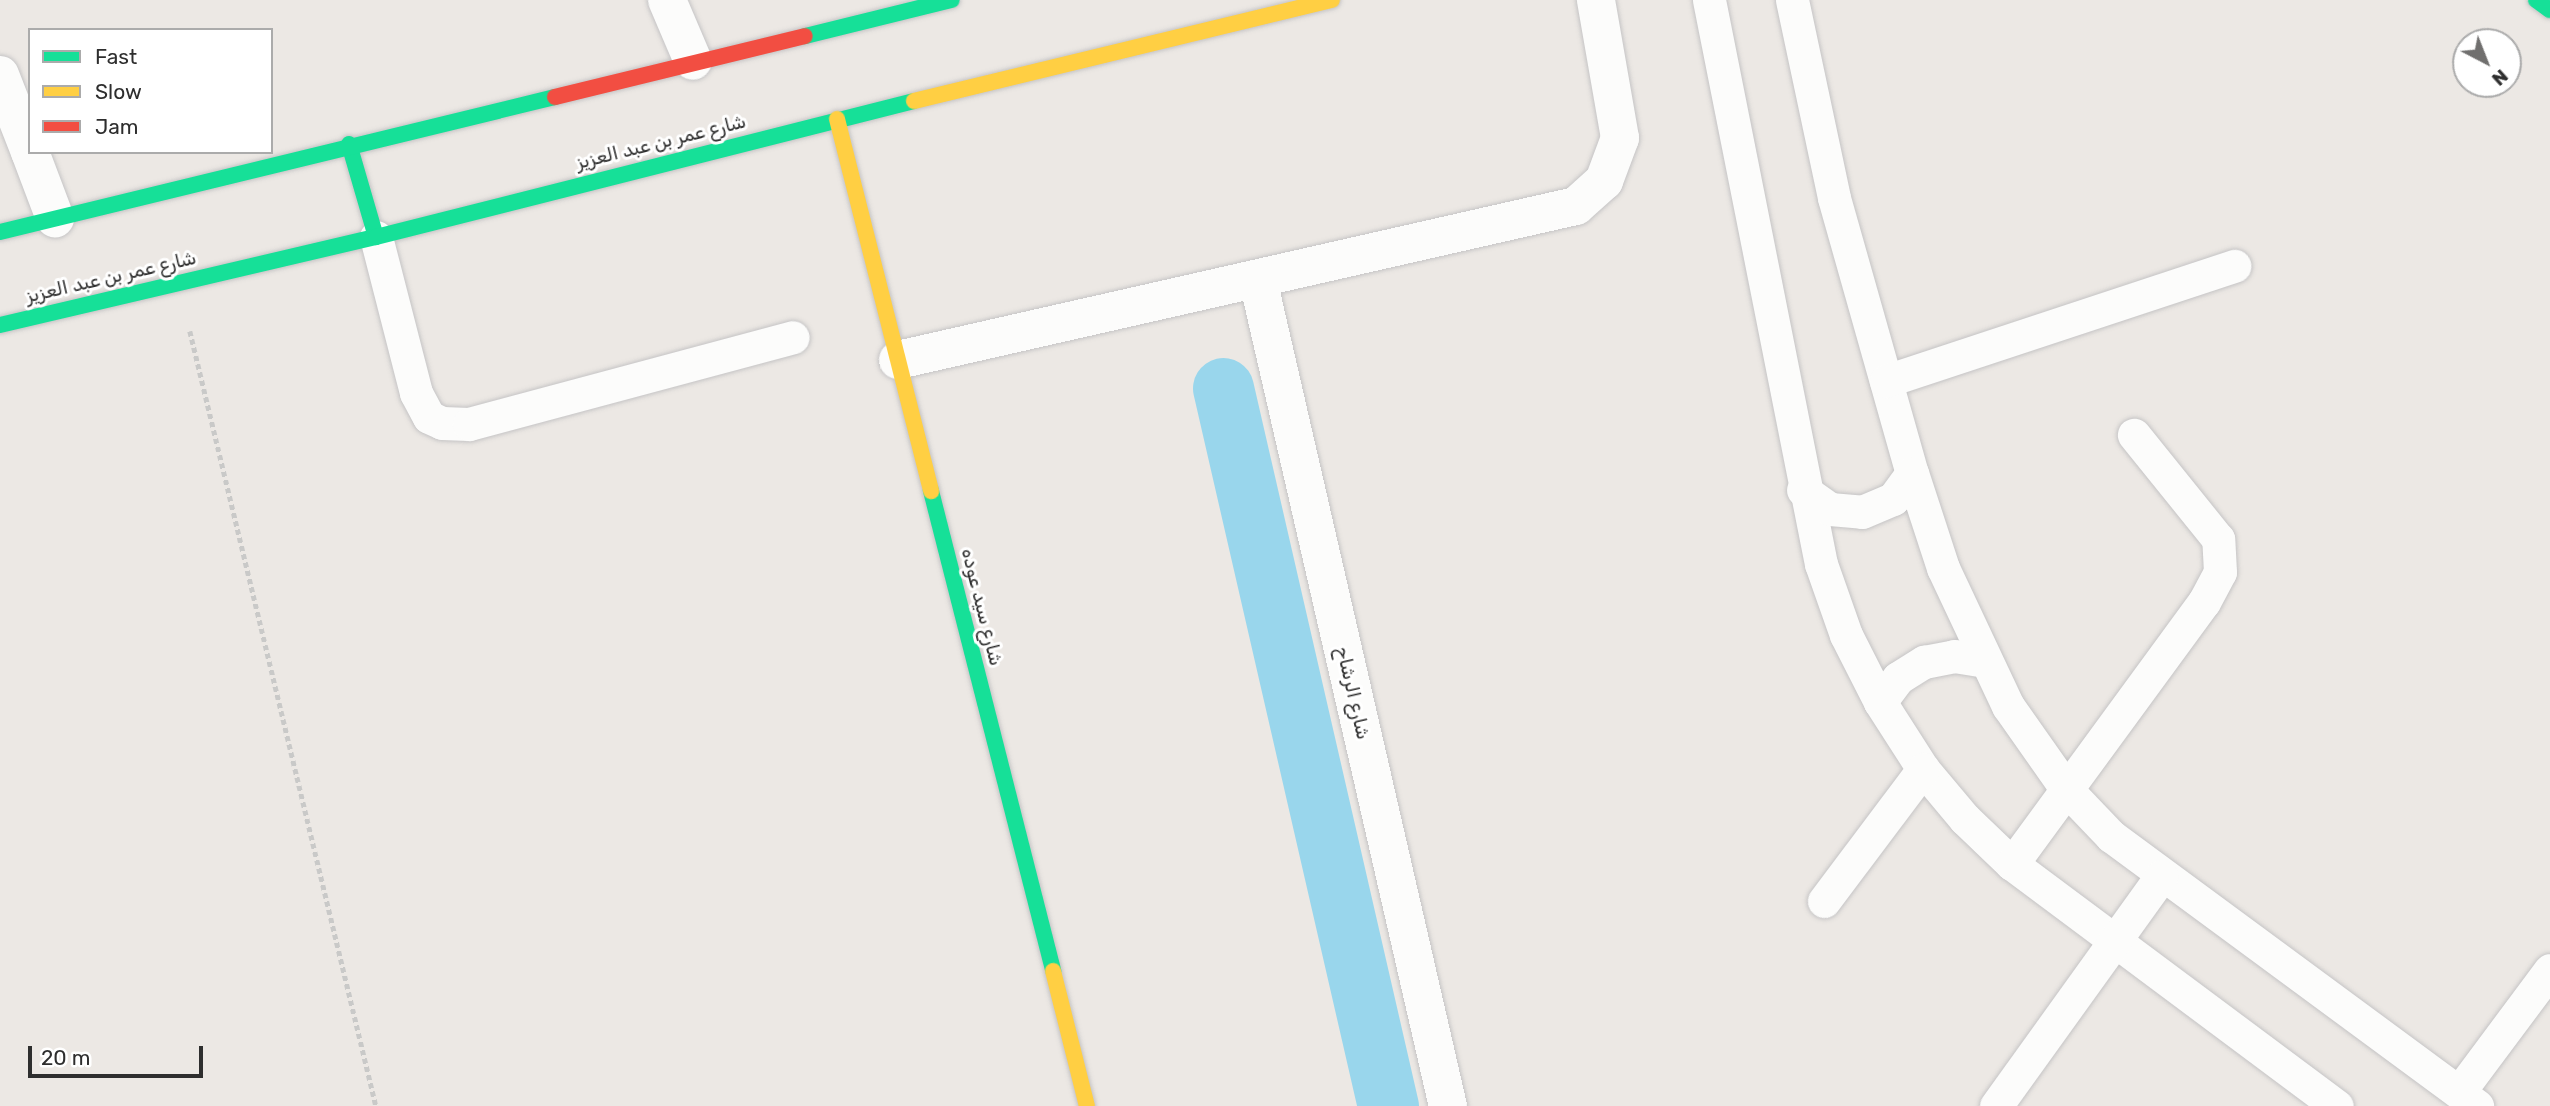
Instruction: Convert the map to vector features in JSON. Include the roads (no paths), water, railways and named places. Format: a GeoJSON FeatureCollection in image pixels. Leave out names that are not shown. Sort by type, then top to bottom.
{"type":"FeatureCollection","features":[{"type":"Feature","properties":{"kind":"main road"},"geometry":{"type":"LineString","coordinates":[[0,232],[349,144],[952,0]]}},
{"type":"Feature","properties":{"kind":"main road","name":"شارع عمر بن عبد العزيز"},"geometry":{"type":"LineString","coordinates":[[0,325],[376,237],[836,119],[1332,0]]}},
{"type":"Feature","properties":{"kind":"main road"},"geometry":{"type":"LineString","coordinates":[[2536,0],[2550,10]]}},
{"type":"Feature","properties":{"kind":"main road","name":"شارع سيد عوده"},"geometry":{"type":"LineString","coordinates":[[836,119],[1087,1106]]}},
{"type":"Feature","properties":{"kind":"main road"},"geometry":{"type":"LineString","coordinates":[[349,144],[376,237]]}},
{"type":"Feature","properties":{"kind":"street"},"geometry":{"type":"LineString","coordinates":[[667,0],[693,61]]}},
{"type":"Feature","properties":{"kind":"street"},"geometry":{"type":"LineString","coordinates":[[898,360],[1559,212],[1591,195],[1615,160],[1620,138],[1596,0]]}},
{"type":"Feature","properties":{"kind":"street"},"geometry":{"type":"LineString","coordinates":[[0,75],[28,147]]}},
{"type":"Feature","properties":{"kind":"street"},"geometry":{"type":"LineString","coordinates":[[31,154],[55,218]]}},
{"type":"Feature","properties":{"kind":"street","name":"شارع الرشاح"},"geometry":{"type":"LineString","coordinates":[[1258,280],[1448,1106]]}},
{"type":"Feature","properties":{"kind":"lane"},"geometry":{"type":"LineString","coordinates":[[1709,0],[1803,490],[1821,564],[1846,635],[1880,702],[1923,769],[1965,819],[2012,864],[2337,1106]]}},
{"type":"Feature","properties":{"kind":"lane"},"geometry":{"type":"LineString","coordinates":[[1792,0],[1834,198],[1912,473],[1943,568],[1984,661],[2029,738],[2067,790],[2111,836],[2161,876],[2468,1099],[2550,970]]}},
{"type":"Feature","properties":{"kind":"lane"},"geometry":{"type":"LineString","coordinates":[[376,237],[416,393],[429,417],[442,423],[468,424],[793,337]]}},
{"type":"Feature","properties":{"kind":"lane"},"geometry":{"type":"LineString","coordinates":[[1886,381],[2234,266]]}},
{"type":"Feature","properties":{"kind":"lane"},"geometry":{"type":"LineString","coordinates":[[2012,864],[2204,603],[2220,572],[2218,539],[2134,435]]}},
{"type":"Feature","properties":{"kind":"lane"},"geometry":{"type":"LineString","coordinates":[[1803,490],[1830,509],[1862,512],[1893,499],[1912,473]]}},
{"type":"Feature","properties":{"kind":"lane"},"geometry":{"type":"LineString","coordinates":[[1880,702],[1898,678],[1924,662],[1954,656],[1984,661]]}},
{"type":"Feature","properties":{"kind":"lane"},"geometry":{"type":"LineString","coordinates":[[1824,901],[1923,769]]}},
{"type":"Feature","properties":{"kind":"lane"},"geometry":{"type":"LineString","coordinates":[[1996,1106],[2161,876]]}},
{"type":"Feature","properties":{"kind":"waterway"},"geometry":{"type":"LineString","coordinates":[[1223,388],[1388,1106]]}}]}
